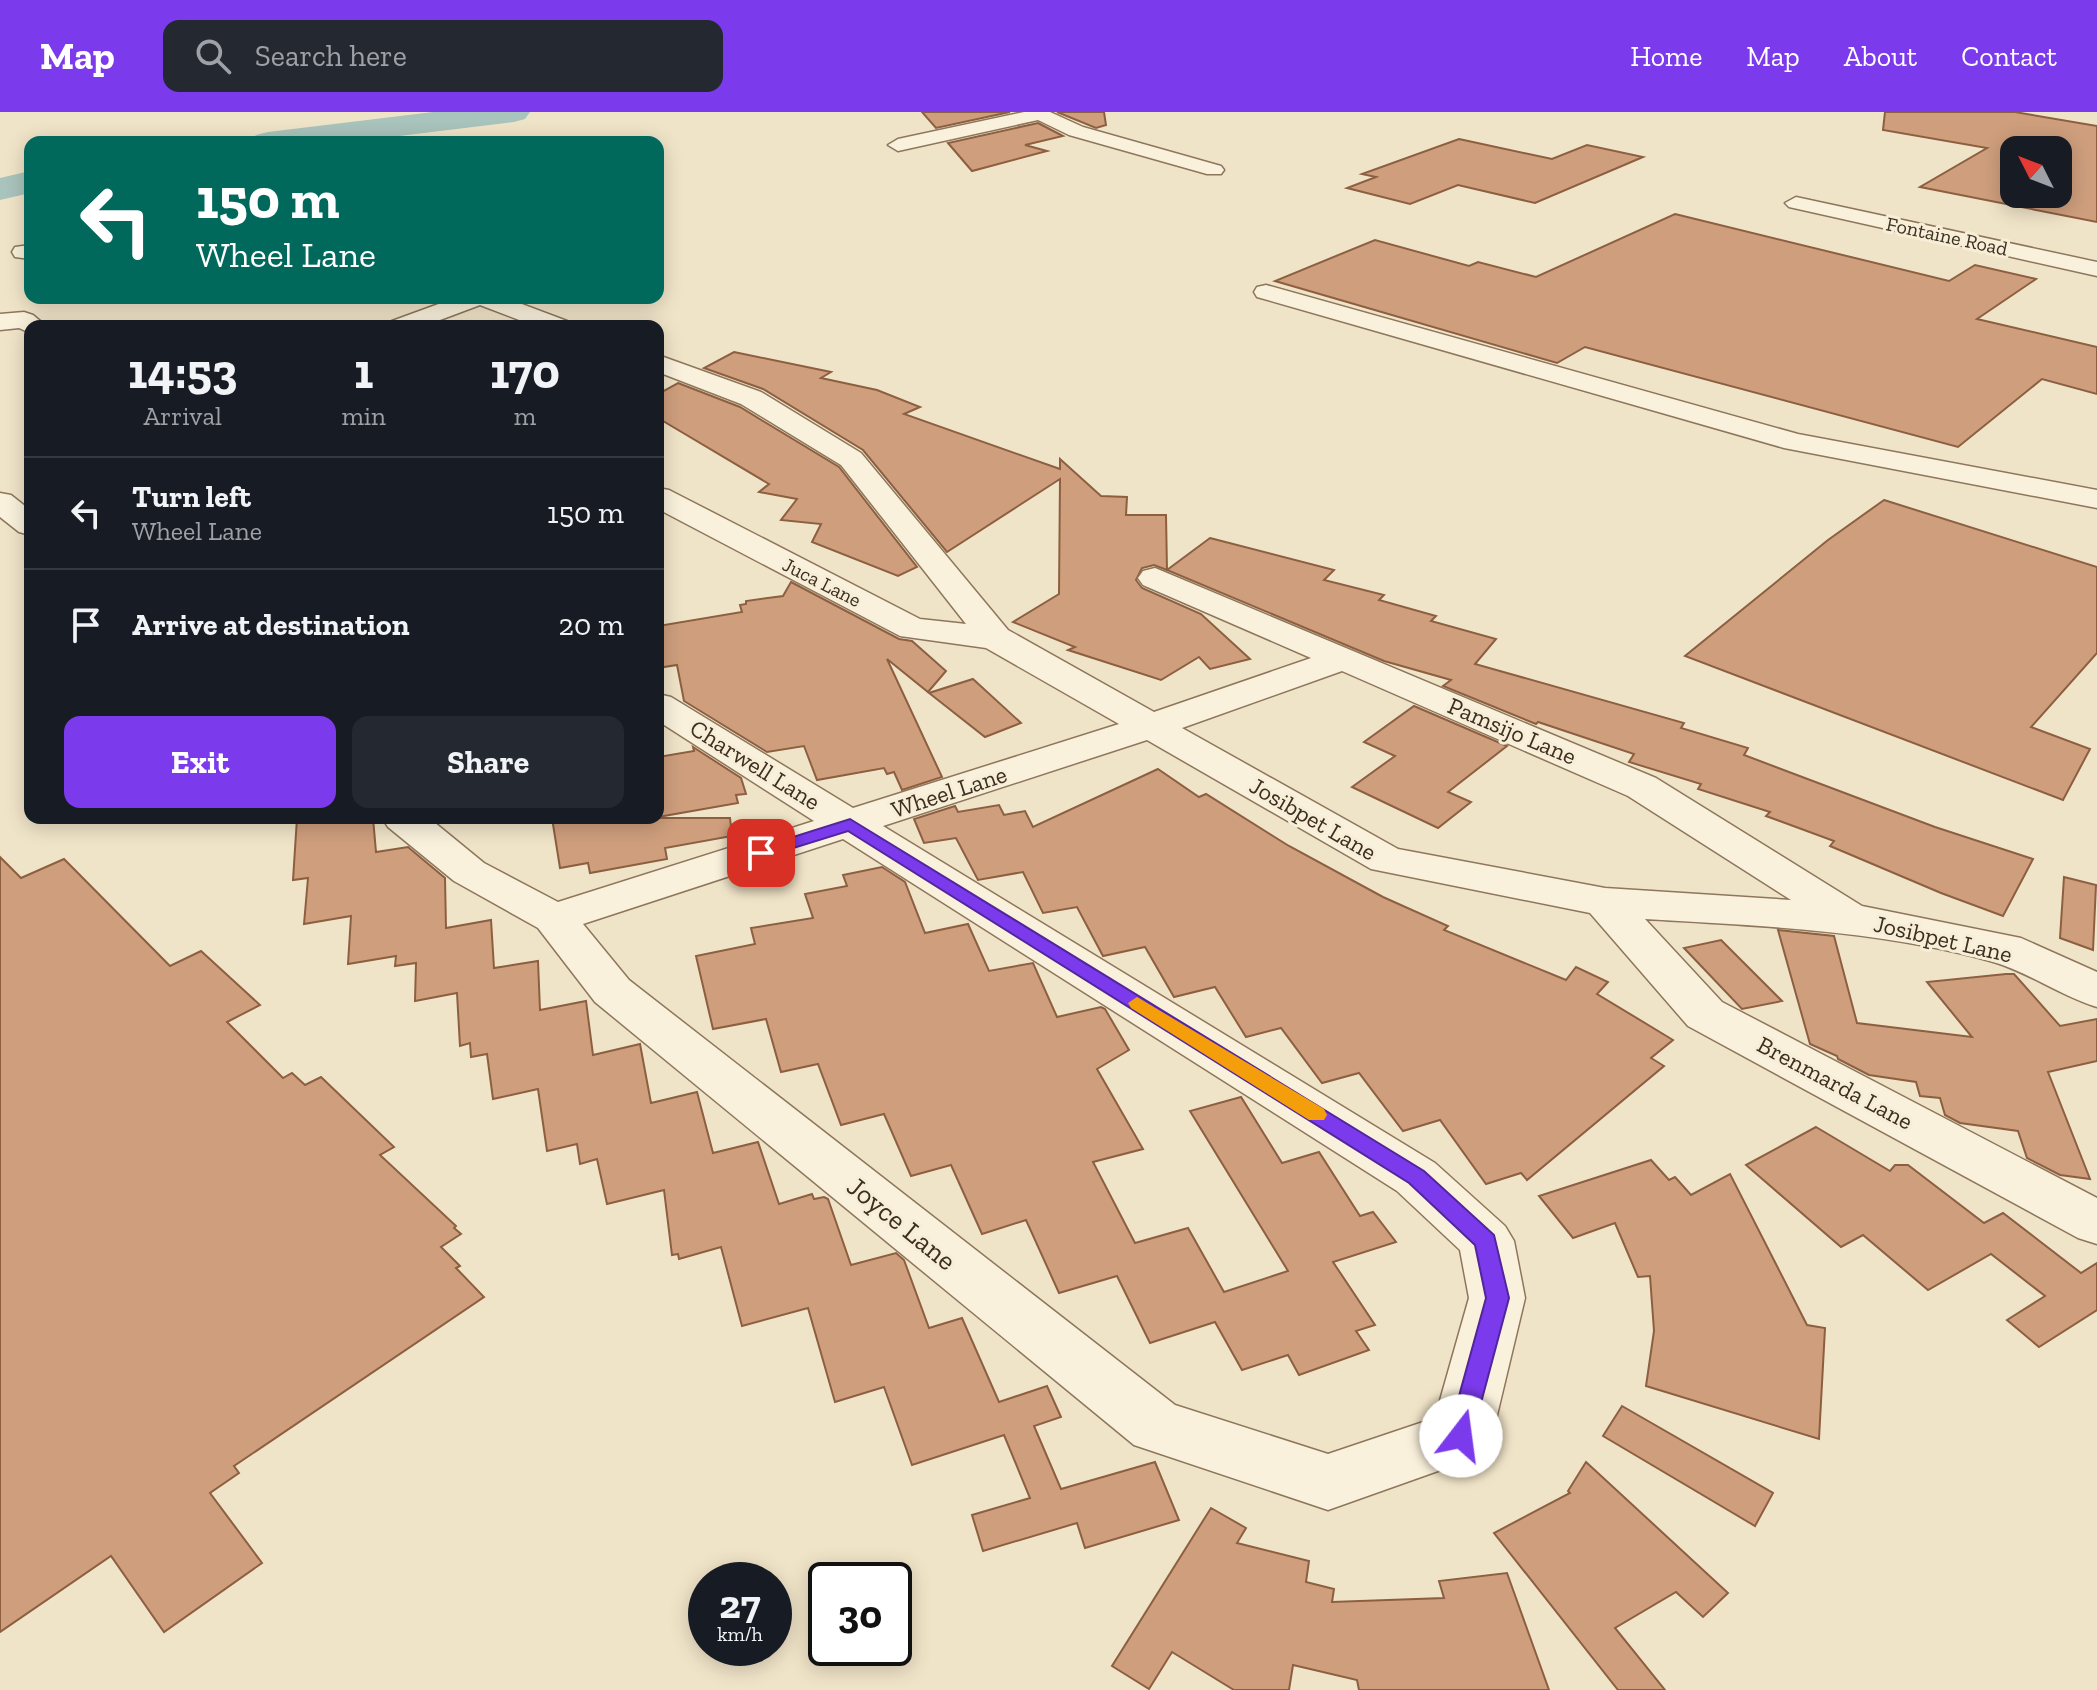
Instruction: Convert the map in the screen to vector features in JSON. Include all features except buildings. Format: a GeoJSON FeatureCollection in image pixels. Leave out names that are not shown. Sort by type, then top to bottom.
{"type":"FeatureCollection","features":[{"type":"Feature","properties":{"kind":"street"},"geometry":{"type":"LineString","coordinates":[[898,145],[1039,113],[1076,131],[1214,170]]}},
{"type":"Feature","properties":{"kind":"street","name":"Fontaine Road"},"geometry":{"type":"LineString","coordinates":[[1796,203],[2097,269]]}},
{"type":"Feature","properties":{"kind":"street"},"geometry":{"type":"LineString","coordinates":[[1266,292],[1794,442],[2097,499]]}},
{"type":"Feature","properties":{"kind":"street"},"geometry":{"type":"LineString","coordinates":[[418,320],[463,304]]}},
{"type":"Feature","properties":{"kind":"street"},"geometry":{"type":"LineString","coordinates":[[497,304],[541,320]]}},
{"type":"Feature","properties":{"kind":"street"},"geometry":{"type":"LineString","coordinates":[[0,322],[24,320]]}},
{"type":"Feature","properties":{"kind":"street","name":"Josibpet Lane"},"geometry":{"type":"LineString","coordinates":[[664,365],[751,398],[851,459],[995,638],[1386,860],[1605,902],[1851,918],[2005,949],[2097,991]]}},
{"type":"Feature","properties":{"kind":"street","name":"Juca Lane"},"geometry":{"type":"LineString","coordinates":[[664,501],[912,629],[995,638]]}},
{"type":"Feature","properties":{"kind":"street"},"geometry":{"type":"LineString","coordinates":[[0,502],[24,520]]}},
{"type":"Feature","properties":{"kind":"street","name":"Pamsijo Lane"},"geometry":{"type":"LineString","coordinates":[[1155,578],[1642,787],[1851,918]]}},
{"type":"Feature","properties":{"kind":"street","name":"Wheel Lane"},"geometry":{"type":"LineString","coordinates":[[554,918],[850,825],[1151,726],[1342,659]]}},
{"type":"Feature","properties":{"kind":"street","name":"Charwell Lane"},"geometry":{"type":"LineString","coordinates":[[664,709],[1416,1177],[1486,1241],[1497,1298],[1461,1436]]}},
{"type":"Feature","properties":{"kind":"street","name":"Joyce Lane"},"geometry":{"type":"LineString","coordinates":[[410,824],[469,872],[554,918],[612,991],[1156,1426],[1328,1482],[1461,1436]]}},
{"type":"Feature","properties":{"kind":"street","name":"Brenmarda Lane"},"geometry":{"type":"LineString","coordinates":[[1605,902],[1705,1014],[2097,1223]]}},
{"type":"Feature","properties":{"kind":"waterway"},"geometry":{"type":"LineString","coordinates":[[317,136],[514,112]]}},
{"type":"Feature","properties":{"kind":"waterway"},"geometry":{"type":"LineString","coordinates":[[0,189],[24,183]]}},
{"type":"Feature","properties":{"kind":"slow traffic"},"geometry":{"type":"LineString","coordinates":[[1137,1003],[1317,1115]]}},
{"type":"Feature","properties":{"kind":"route"},"geometry":{"type":"LineString","coordinates":[[761,853],[850,825],[1416,1177],[1486,1241],[1497,1298],[1461,1436]]}}]}
